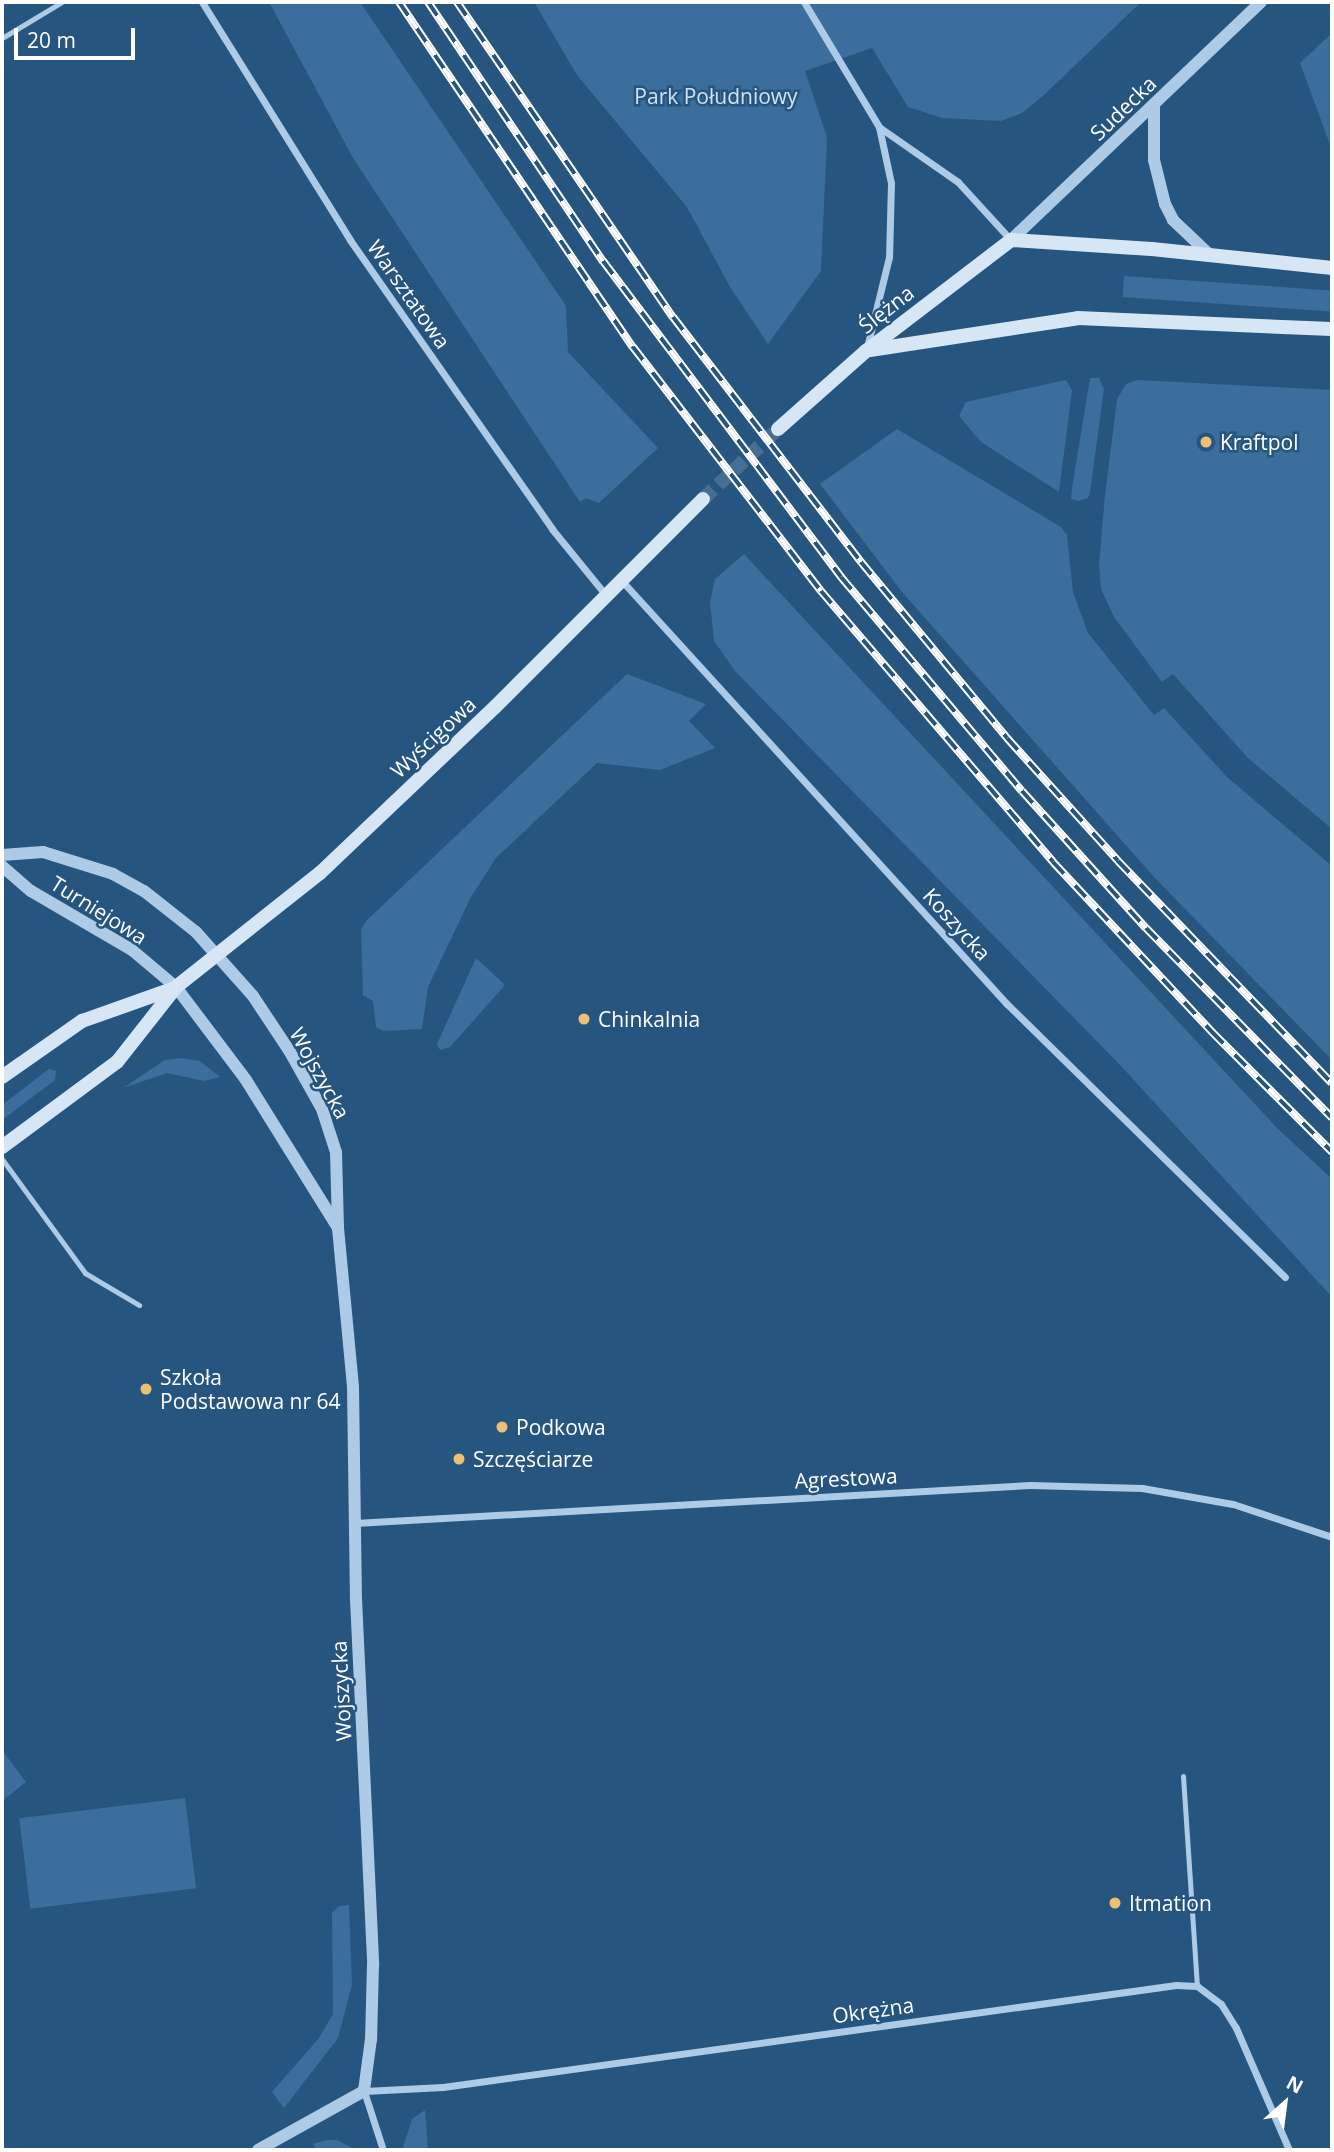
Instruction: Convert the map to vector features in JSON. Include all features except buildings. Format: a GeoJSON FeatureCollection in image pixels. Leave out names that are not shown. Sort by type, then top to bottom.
{"type":"FeatureCollection","features":[{"type":"Feature","properties":{"kind":"main road"},"geometry":{"type":"LineString","coordinates":[[1011,240],[1332,268]]}},
{"type":"Feature","properties":{"kind":"main road","name":"Ślężna"},"geometry":{"type":"LineString","coordinates":[[866,351],[1011,240]]}},
{"type":"Feature","properties":{"kind":"main road","name":"Ślężna"},"geometry":{"type":"LineString","coordinates":[[866,351],[1078,318],[1332,329]]}},
{"type":"Feature","properties":{"kind":"main road"},"geometry":{"type":"LineString","coordinates":[[778,429],[866,351]]}},
{"type":"Feature","properties":{"kind":"main road","name":"Wyścigowa"},"geometry":{"type":"LineString","coordinates":[[2,1147],[117,1062],[176,987],[330,864],[495,707],[620,578],[703,499]]}},
{"type":"Feature","properties":{"kind":"main road","name":"Wyścigowa"},"geometry":{"type":"LineString","coordinates":[[2,1077],[82,1021],[176,987]]}},
{"type":"Feature","properties":{"kind":"street","name":"Warsztatowa"},"geometry":{"type":"LineString","coordinates":[[202,2],[350,240],[552,529],[605,594]]}},
{"type":"Feature","properties":{"kind":"street"},"geometry":{"type":"LineString","coordinates":[[804,2],[880,127],[891,183],[892,233],[866,351]]}},
{"type":"Feature","properties":{"kind":"street","name":"Sudecka"},"geometry":{"type":"LineString","coordinates":[[1011,240],[1261,2]]}},
{"type":"Feature","properties":{"kind":"street"},"geometry":{"type":"LineString","coordinates":[[1154,105],[1154,160],[1165,204],[1173,220],[1211,257]]}},
{"type":"Feature","properties":{"kind":"street"},"geometry":{"type":"LineString","coordinates":[[880,127],[958,182],[1011,240]]}},
{"type":"Feature","properties":{"kind":"street","name":"Koszycka"},"geometry":{"type":"LineString","coordinates":[[620,578],[1006,1003],[1285,1277]]}},
{"type":"Feature","properties":{"kind":"street","name":"Turniejowa"},"geometry":{"type":"LineString","coordinates":[[2,855],[43,852],[113,874],[171,911],[219,955]]}},
{"type":"Feature","properties":{"kind":"street","name":"Turniejowa"},"geometry":{"type":"LineString","coordinates":[[2,866],[31,891],[132,950],[176,987]]}},
{"type":"Feature","properties":{"kind":"street","name":"Wojszycka"},"geometry":{"type":"LineString","coordinates":[[219,955],[253,996],[323,1109],[338,1164],[338,1228],[350,1328],[373,1965],[371,2039],[364,2091],[383,2150]]}},
{"type":"Feature","properties":{"kind":"street","name":"Wojszycka"},"geometry":{"type":"LineString","coordinates":[[176,987],[246,1080],[338,1228]]}},
{"type":"Feature","properties":{"kind":"street","name":"Agrestowa"},"geometry":{"type":"LineString","coordinates":[[355,1523],[1030,1485],[1155,1490],[1233,1504],[1332,1536]]}},
{"type":"Feature","properties":{"kind":"street","name":"Okrężna"},"geometry":{"type":"LineString","coordinates":[[364,2091],[443,2087],[1176,1985],[1197,1986]]}},
{"type":"Feature","properties":{"kind":"street"},"geometry":{"type":"LineString","coordinates":[[1197,1986],[1222,2004],[1236,2028],[1289,2150]]}},
{"type":"Feature","properties":{"kind":"street"},"geometry":{"type":"LineString","coordinates":[[258,2150],[364,2091]]}},
{"type":"Feature","properties":{"kind":"lane"},"geometry":{"type":"LineString","coordinates":[[2,38],[62,2]]}},
{"type":"Feature","properties":{"kind":"lane"},"geometry":{"type":"LineString","coordinates":[[2,1159],[85,1273],[139,1305]]}},
{"type":"Feature","properties":{"kind":"lane"},"geometry":{"type":"LineString","coordinates":[[1183,1776],[1197,1986]]}},
{"type":"Feature","properties":{"kind":"green space"},"geometry":{"type":"Polygon","coordinates":[[[269,2],[360,2],[566,306],[568,352],[658,448],[599,503],[586,498],[580,502],[353,158],[269,2]]]}},
{"type":"Feature","properties":{"kind":"green space","name":"Park Południowy"},"geometry":{"type":"Polygon","coordinates":[[[534,2],[1141,2],[1043,96],[1022,113],[1001,121],[942,118],[908,107],[872,48],[805,71],[827,138],[821,271],[768,344],[730,287],[687,207],[577,75],[534,2]]]}},
{"type":"Feature","properties":{"kind":"green space"},"geometry":{"type":"Polygon","coordinates":[[[1332,33],[1332,150],[1300,63],[1332,33]]]}},
{"type":"Feature","properties":{"kind":"green space"},"geometry":{"type":"Polygon","coordinates":[[[1124,276],[1331,291],[1330,311],[1123,297],[1124,276]]]}},
{"type":"Feature","properties":{"kind":"green space"},"geometry":{"type":"Polygon","coordinates":[[[1090,378],[1099,378],[1104,389],[1090,492],[1088,498],[1079,501],[1071,499],[1090,378]]]}},
{"type":"Feature","properties":{"kind":"green space"},"geometry":{"type":"Polygon","coordinates":[[[1066,380],[1072,390],[1059,492],[981,442],[959,416],[966,402],[1066,380]]]}},
{"type":"Feature","properties":{"kind":"green space"},"geometry":{"type":"Polygon","coordinates":[[[1138,380],[1332,390],[1332,829],[1248,758],[1173,674],[1162,682],[1114,617],[1101,589],[1099,565],[1117,399],[1126,384],[1138,380]]]}},
{"type":"Feature","properties":{"kind":"green space"},"geometry":{"type":"Polygon","coordinates":[[[897,429],[1061,527],[1067,535],[1073,592],[1088,633],[1154,715],[1164,708],[1227,777],[1332,866],[1332,1060],[1154,877],[902,592],[820,484],[897,429]]]}},
{"type":"Feature","properties":{"kind":"green space"},"geometry":{"type":"Polygon","coordinates":[[[744,554],[1277,1128],[1332,1179],[1332,1297],[1121,1066],[735,671],[714,641],[710,602],[715,579],[744,554]]]}},
{"type":"Feature","properties":{"kind":"green space"},"geometry":{"type":"Polygon","coordinates":[[[627,674],[706,704],[689,721],[715,748],[660,770],[597,763],[496,858],[471,897],[428,987],[422,1029],[383,1031],[376,1027],[373,1001],[363,995],[361,930],[366,921],[627,674]]]}},
{"type":"Feature","properties":{"kind":"green space"},"geometry":{"type":"Polygon","coordinates":[[[476,958],[505,985],[450,1047],[440,1050],[437,1044],[476,958]]]}},
{"type":"Feature","properties":{"kind":"green space"},"geometry":{"type":"Polygon","coordinates":[[[181,1058],[200,1061],[220,1077],[204,1081],[167,1073],[123,1088],[165,1060],[181,1058]]]}},
{"type":"Feature","properties":{"kind":"green space"},"geometry":{"type":"Polygon","coordinates":[[[49,1069],[56,1071],[55,1080],[2,1120],[2,1105],[49,1069]]]}},
{"type":"Feature","properties":{"kind":"green space"},"geometry":{"type":"Polygon","coordinates":[[[2,1750],[26,1782],[2,1801],[2,1750]]]}},
{"type":"Feature","properties":{"kind":"green space"},"geometry":{"type":"Polygon","coordinates":[[[185,1798],[196,1888],[30,1909],[19,1818],[185,1798]]]}},
{"type":"Feature","properties":{"kind":"green space"},"geometry":{"type":"Polygon","coordinates":[[[349,1905],[352,1985],[338,2038],[284,2108],[272,2092],[319,2038],[333,2014],[332,1913],[339,1906],[349,1905]]]}},
{"type":"Feature","properties":{"kind":"green space"},"geometry":{"type":"Polygon","coordinates":[[[425,2110],[428,2150],[402,2150],[412,2119],[425,2110]]]}},
{"type":"Feature","properties":{"kind":"green space"},"geometry":{"type":"Polygon","coordinates":[[[337,2140],[356,2150],[317,2150],[313,2144],[337,2140]]]}},
{"type":"Feature","properties":{"kind":"tunnel"},"geometry":{"type":"LineString","coordinates":[[703,499],[778,429]]}},
{"type":"Feature","properties":{"kind":"railway"},"geometry":{"type":"LineString","coordinates":[[399,2],[633,347],[821,591],[1053,862],[1212,1032],[1332,1152]]}},
{"type":"Feature","properties":{"kind":"railway"},"geometry":{"type":"LineString","coordinates":[[428,2],[603,261],[841,577],[1022,791],[1146,928],[1332,1118]]}},
{"type":"Feature","properties":{"kind":"railway"},"geometry":{"type":"LineString","coordinates":[[457,2],[673,317],[861,562],[1007,738],[1118,861],[1332,1083]]}},
{"type":"Feature","properties":{"kind":"place","name":"Kraftpol"},"geometry":{"type":"Point","coordinates":[1206,442]}},
{"type":"Feature","properties":{"kind":"place","name":"Chinkalnia"},"geometry":{"type":"Point","coordinates":[584,1019]}},
{"type":"Feature","properties":{"kind":"place","name":"Szkoła Podstawowa nr 64"},"geometry":{"type":"Point","coordinates":[146,1389]}},
{"type":"Feature","properties":{"kind":"place","name":"Podkowa"},"geometry":{"type":"Point","coordinates":[502,1427]}},
{"type":"Feature","properties":{"kind":"place","name":"Szczęściarze"},"geometry":{"type":"Point","coordinates":[459,1459]}},
{"type":"Feature","properties":{"kind":"place","name":"Itmation"},"geometry":{"type":"Point","coordinates":[1115,1903]}}]}
